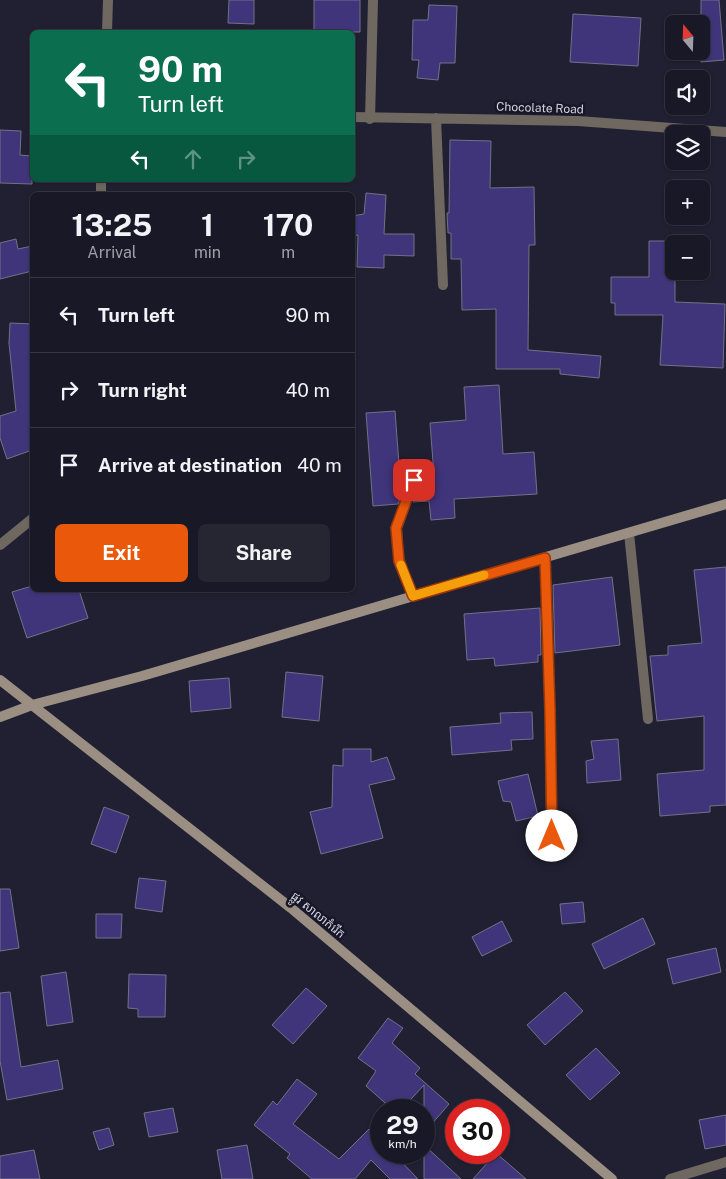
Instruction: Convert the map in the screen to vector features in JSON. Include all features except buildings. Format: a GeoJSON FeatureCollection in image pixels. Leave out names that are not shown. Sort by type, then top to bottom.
{"type":"FeatureCollection","features":[{"type":"Feature","properties":{"kind":"street"},"geometry":{"type":"LineString","coordinates":[[107,30],[108,0]]}},
{"type":"Feature","properties":{"kind":"street"},"geometry":{"type":"LineString","coordinates":[[370,119],[373,0]]}},
{"type":"Feature","properties":{"kind":"street","name":"Chocolate Road"},"geometry":{"type":"LineString","coordinates":[[355,117],[578,121],[726,132]]}},
{"type":"Feature","properties":{"kind":"street"},"geometry":{"type":"LineString","coordinates":[[436,118],[443,285]]}},
{"type":"Feature","properties":{"kind":"street"},"geometry":{"type":"LineString","coordinates":[[413,596],[399,561],[396,528],[414,480]]}},
{"type":"Feature","properties":{"kind":"street"},"geometry":{"type":"LineString","coordinates":[[0,717],[32,705],[142,676],[726,504]]}},
{"type":"Feature","properties":{"kind":"street"},"geometry":{"type":"LineString","coordinates":[[0,545],[30,521]]}},
{"type":"Feature","properties":{"kind":"street"},"geometry":{"type":"LineString","coordinates":[[629,533],[648,719]]}},
{"type":"Feature","properties":{"kind":"street"},"geometry":{"type":"LineString","coordinates":[[545,558],[552,836]]}},
{"type":"Feature","properties":{"kind":"street","name":"ផ្លូវ សាលាកំរើក"},"geometry":{"type":"LineString","coordinates":[[0,680],[327,938],[612,1179]]}},
{"type":"Feature","properties":{"kind":"street"},"geometry":{"type":"LineString","coordinates":[[670,1179],[726,1162]]}},
{"type":"Feature","properties":{"kind":"slow traffic"},"geometry":{"type":"LineString","coordinates":[[401,565],[413,596],[484,575]]}},
{"type":"Feature","properties":{"kind":"route"},"geometry":{"type":"LineString","coordinates":[[414,480],[396,528],[399,561],[413,596],[545,558],[552,836]]}}]}
